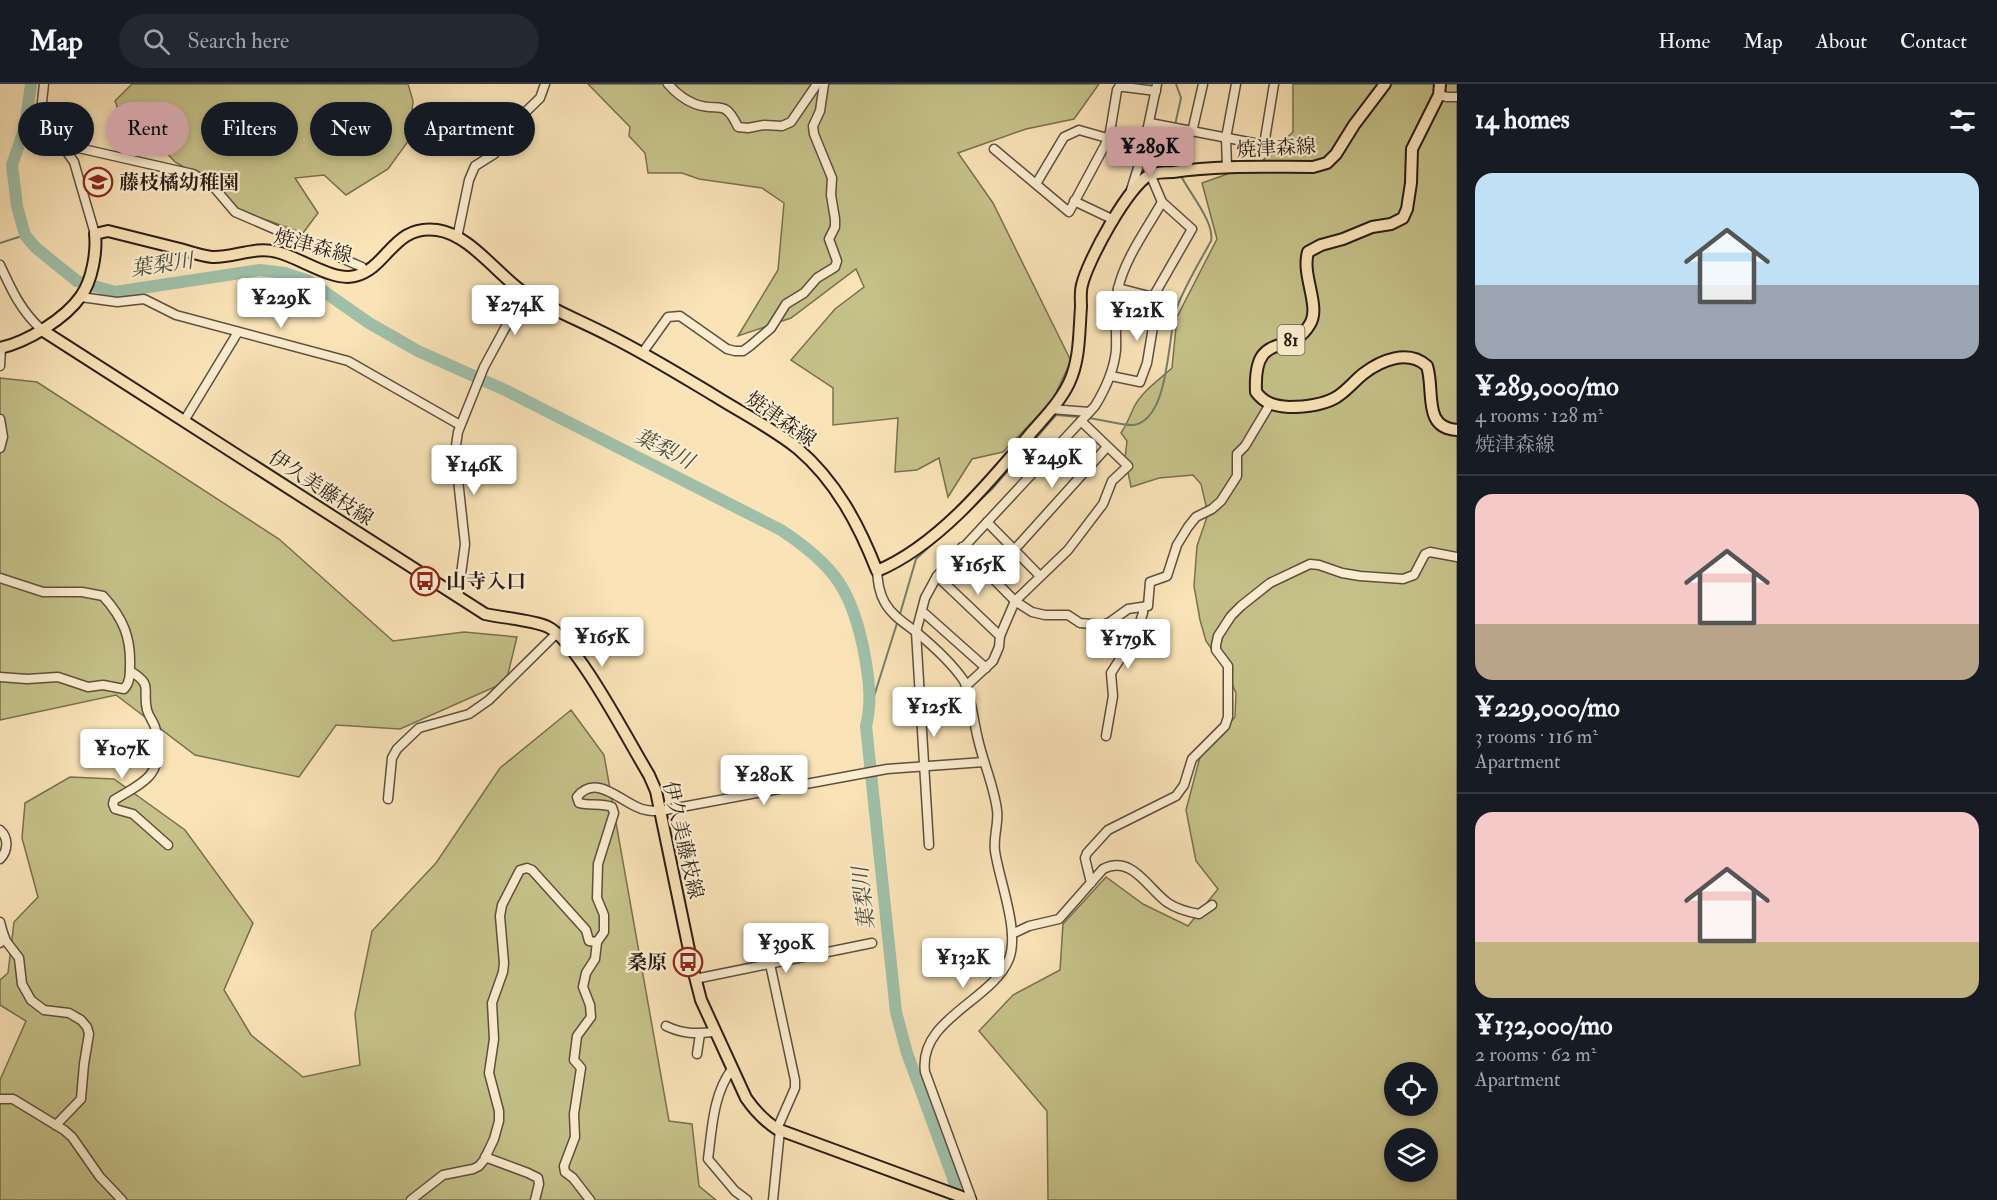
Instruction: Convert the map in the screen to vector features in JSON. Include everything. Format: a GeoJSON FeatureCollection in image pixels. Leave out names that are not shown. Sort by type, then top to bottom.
{"type":"FeatureCollection","features":[{"type":"Feature","properties":{"kind":"main road","name":"焼津森線"},"geometry":{"type":"LineString","coordinates":[[1152,174],[1227,168],[1313,167],[1327,163],[1336,154],[1354,125],[1385,84]]}},
{"type":"Feature","properties":{"kind":"main road","name":"81"},"geometry":{"type":"LineString","coordinates":[[1270,404],[1256,392],[1259,360],[1266,350],[1292,340],[1305,332],[1312,322],[1314,307],[1305,261],[1308,252],[1321,244],[1330,243],[1372,227],[1391,224],[1403,218],[1410,191],[1412,149],[1439,89]]}},
{"type":"Feature","properties":{"kind":"main road"},"geometry":{"type":"LineString","coordinates":[[877,572],[899,562],[921,546],[969,502],[1052,409],[1068,385],[1075,368],[1082,286],[1089,267],[1130,193],[1140,181],[1152,174]]}},
{"type":"Feature","properties":{"kind":"main road","name":"焼津森線"},"geometry":{"type":"LineString","coordinates":[[95,234],[108,231],[212,257],[248,251],[275,251],[345,277],[365,272],[401,238],[410,233],[434,229],[444,231],[474,250],[524,292],[643,352],[797,448],[828,480],[848,507],[864,537],[877,572]]}},
{"type":"Feature","properties":{"kind":"main road"},"geometry":{"type":"LineString","coordinates":[[1,348],[42,330],[82,295],[97,249],[95,234]]}},
{"type":"Feature","properties":{"kind":"main road","name":"伊久美藤枝線"},"geometry":{"type":"LineString","coordinates":[[42,330],[485,614],[537,624],[557,633],[575,652],[649,775],[660,811],[701,1000],[732,1070],[754,1110],[778,1129],[970,1200]]}},
{"type":"Feature","properties":{"kind":"main road"},"geometry":{"type":"LineString","coordinates":[[1270,404],[1291,407],[1320,404],[1345,392],[1364,373],[1387,361],[1398,357],[1412,357],[1427,366],[1433,415],[1438,424],[1444,429],[1457,430]]}},
{"type":"Feature","properties":{"kind":"street"},"geometry":{"type":"LineString","coordinates":[[42,102],[44,84]]}},
{"type":"Feature","properties":{"kind":"street"},"geometry":{"type":"LineString","coordinates":[[457,238],[469,180],[475,166],[494,154],[503,144],[510,127],[540,98],[545,84]]}},
{"type":"Feature","properties":{"kind":"street"},"geometry":{"type":"LineString","coordinates":[[668,84],[675,92],[695,104],[725,108],[733,115],[738,127],[748,128],[764,124],[782,126],[791,122],[817,84]]}},
{"type":"Feature","properties":{"kind":"street"},"geometry":{"type":"LineString","coordinates":[[643,352],[668,317],[674,315],[680,316],[727,349],[743,351],[771,327],[786,304],[804,293],[817,278],[835,267],[837,261],[829,239],[836,219],[831,195],[832,177],[814,134],[813,126],[820,111],[824,84]]}},
{"type":"Feature","properties":{"kind":"street"},"geometry":{"type":"LineString","coordinates":[[1192,132],[1203,84]]}},
{"type":"Feature","properties":{"kind":"street"},"geometry":{"type":"LineString","coordinates":[[1227,168],[1226,138],[1236,84]]}},
{"type":"Feature","properties":{"kind":"street"},"geometry":{"type":"LineString","coordinates":[[1150,123],[1264,145],[1274,84]]}},
{"type":"Feature","properties":{"kind":"street"},"geometry":{"type":"LineString","coordinates":[[994,149],[1069,212],[1105,145],[1110,132],[1119,87],[1157,88],[1142,155],[1130,193]]}},
{"type":"Feature","properties":{"kind":"street"},"geometry":{"type":"LineString","coordinates":[[1439,89],[1457,97]]}},
{"type":"Feature","properties":{"kind":"street"},"geometry":{"type":"LineString","coordinates":[[1036,184],[1064,137],[1078,130],[1107,138]]}},
{"type":"Feature","properties":{"kind":"street"},"geometry":{"type":"LineString","coordinates":[[94,152],[193,174],[212,185],[235,213],[362,267],[365,272]]}},
{"type":"Feature","properties":{"kind":"street"},"geometry":{"type":"LineString","coordinates":[[1111,376],[1140,382],[1147,363],[1153,327],[1153,297],[1192,229],[1162,202],[1142,155]]}},
{"type":"Feature","properties":{"kind":"street"},"geometry":{"type":"LineString","coordinates":[[70,156],[74,162],[95,234]]}},
{"type":"Feature","properties":{"kind":"street"},"geometry":{"type":"LineString","coordinates":[[1074,201],[1114,220]]}},
{"type":"Feature","properties":{"kind":"street"},"geometry":{"type":"LineString","coordinates":[[929,845],[916,632],[925,598],[938,576],[962,547],[1089,412],[1103,393],[1111,376],[1116,350],[1118,288],[1128,263],[1162,202]]}},
{"type":"Feature","properties":{"kind":"street"},"geometry":{"type":"LineString","coordinates":[[0,265],[13,295],[27,316],[42,330]]}},
{"type":"Feature","properties":{"kind":"street"},"geometry":{"type":"LineString","coordinates":[[1118,288],[1153,297]]}},
{"type":"Feature","properties":{"kind":"street"},"geometry":{"type":"LineString","coordinates":[[458,597],[465,544],[455,452],[460,425],[484,367],[524,292]]}},
{"type":"Feature","properties":{"kind":"street"},"geometry":{"type":"LineString","coordinates":[[82,295],[98,301],[144,300],[176,315],[348,361],[460,425]]}},
{"type":"Feature","properties":{"kind":"street"},"geometry":{"type":"LineString","coordinates":[[184,421],[238,332]]}},
{"type":"Feature","properties":{"kind":"street"},"geometry":{"type":"LineString","coordinates":[[0,366],[1,348]]}},
{"type":"Feature","properties":{"kind":"street"},"geometry":{"type":"LineString","coordinates":[[962,547],[1015,601],[1038,614],[1068,615],[1080,622],[1103,625],[1128,609],[1148,606],[1150,582],[1167,576],[1177,545],[1188,527],[1196,517],[1212,509],[1221,501],[1237,476],[1237,454],[1245,446],[1270,404]]}},
{"type":"Feature","properties":{"kind":"street"},"geometry":{"type":"LineString","coordinates":[[1052,409],[1089,412]]}},
{"type":"Feature","properties":{"kind":"street"},"geometry":{"type":"LineString","coordinates":[[0,419],[3,437],[0,448]]}},
{"type":"Feature","properties":{"kind":"street"},"geometry":{"type":"LineString","coordinates":[[966,686],[993,661],[999,647],[1000,636],[1015,601],[1068,550],[1102,504],[1112,481],[1128,466],[1081,420]]}},
{"type":"Feature","properties":{"kind":"street"},"geometry":{"type":"LineString","coordinates":[[1015,549],[1107,447]]}},
{"type":"Feature","properties":{"kind":"street"},"geometry":{"type":"LineString","coordinates":[[987,522],[1040,576]]}},
{"type":"Feature","properties":{"kind":"street"},"geometry":{"type":"LineString","coordinates":[[1091,883],[1085,858],[1087,853],[1108,830],[1176,796],[1184,785],[1192,759],[1225,726],[1228,717],[1228,666],[1216,650],[1216,645],[1218,636],[1231,616],[1241,606],[1270,584],[1310,564],[1360,576],[1386,576],[1402,579],[1414,575],[1425,554],[1430,552],[1457,557]]}},
{"type":"Feature","properties":{"kind":"street"},"geometry":{"type":"LineString","coordinates":[[877,572],[885,603],[899,619],[916,632],[954,669],[966,686],[998,811],[994,850],[1012,934],[1012,951],[1005,967],[937,1033],[929,1042],[925,1052],[925,1072],[970,1200]]}},
{"type":"Feature","properties":{"kind":"street"},"geometry":{"type":"LineString","coordinates":[[938,576],[1000,636]]}},
{"type":"Feature","properties":{"kind":"street"},"geometry":{"type":"LineString","coordinates":[[0,578],[43,592],[82,592],[103,596],[129,635],[131,648],[130,671],[127,686],[124,688],[102,685],[88,687],[58,677],[27,680],[0,676]]}},
{"type":"Feature","properties":{"kind":"street"},"geometry":{"type":"LineString","coordinates":[[1106,736],[1113,696],[1111,674],[1136,634],[1143,607]]}},
{"type":"Feature","properties":{"kind":"street"},"geometry":{"type":"LineString","coordinates":[[922,611],[986,668]]}},
{"type":"Feature","properties":{"kind":"street"},"geometry":{"type":"LineString","coordinates":[[388,799],[392,758],[398,748],[419,728],[469,714],[489,700],[557,633]]}},
{"type":"Feature","properties":{"kind":"street"},"geometry":{"type":"LineString","coordinates":[[130,671],[141,677],[147,687],[146,707],[155,728],[159,759],[146,780],[114,800],[113,804],[115,809],[133,814],[168,845]]}},
{"type":"Feature","properties":{"kind":"street"},"geometry":{"type":"LineString","coordinates":[[590,1200],[573,1178],[565,1172],[564,1166],[575,1137],[574,1114],[581,1068],[574,1060],[577,1036],[591,1017],[590,1005],[583,987],[586,973],[595,959],[597,942],[604,932],[604,915],[597,898],[598,864],[614,813],[612,807],[604,804],[589,806],[579,803],[577,797],[583,790],[594,787],[615,793],[636,807],[649,811],[660,811],[887,769],[984,762]]}},
{"type":"Feature","properties":{"kind":"street"},"geometry":{"type":"LineString","coordinates":[[0,830],[7,843],[0,859]]}},
{"type":"Feature","properties":{"kind":"street"},"geometry":{"type":"LineString","coordinates":[[1012,934],[1029,926],[1059,919],[1102,869],[1116,865],[1132,869],[1167,902],[1182,910],[1199,914],[1212,905]]}},
{"type":"Feature","properties":{"kind":"street"},"geometry":{"type":"LineString","coordinates":[[411,1200],[443,1174],[479,1166],[485,1157],[499,1121],[500,1111],[489,1072],[494,1039],[492,1003],[504,963],[500,916],[502,905],[520,870],[527,868],[532,870],[586,930],[589,941],[597,942]]}},
{"type":"Feature","properties":{"kind":"street"},"geometry":{"type":"LineString","coordinates":[[0,922],[6,941],[19,958],[22,984],[31,1000],[44,1010],[69,1012],[81,1020],[89,1034],[81,1099],[56,1125]]}},
{"type":"Feature","properties":{"kind":"street"},"geometry":{"type":"LineString","coordinates":[[0,943],[3,933]]}},
{"type":"Feature","properties":{"kind":"street"},"geometry":{"type":"LineString","coordinates":[[695,979],[872,943]]}},
{"type":"Feature","properties":{"kind":"street"},"geometry":{"type":"LineString","coordinates":[[770,964],[795,1080],[795,1088],[778,1129],[773,1200]]}},
{"type":"Feature","properties":{"kind":"street"},"geometry":{"type":"LineString","coordinates":[[666,1026],[679,1032],[700,1034],[714,1032]]}},
{"type":"Feature","properties":{"kind":"street"},"geometry":{"type":"LineString","coordinates":[[697,1054],[700,1034]]}},
{"type":"Feature","properties":{"kind":"street"},"geometry":{"type":"LineString","coordinates":[[732,1070],[727,1076],[715,1109],[708,1159],[735,1191],[747,1200]]}},
{"type":"Feature","properties":{"kind":"street"},"geometry":{"type":"LineString","coordinates":[[0,1099],[13,1099],[72,1137],[100,1177],[122,1200]]}},
{"type":"Feature","properties":{"kind":"street"},"geometry":{"type":"LineString","coordinates":[[485,1157],[538,1178],[539,1184],[535,1200]]}},
{"type":"Feature","properties":{"kind":"shaded area"},"geometry":{"type":"Polygon","coordinates":[[[132,84],[408,84],[413,101],[404,102],[404,147],[388,169],[346,195],[324,175],[295,178],[318,213],[303,233],[236,209],[220,188],[175,162],[169,156],[189,156],[189,102],[115,101],[132,84]]]}},
{"type":"Feature","properties":{"kind":"shaded area"},"geometry":{"type":"Polygon","coordinates":[[[588,84],[1099,84],[1074,119],[1026,129],[958,153],[993,203],[1071,361],[1052,401],[1003,452],[972,459],[948,497],[939,458],[917,470],[895,472],[898,418],[833,425],[833,388],[791,360],[835,309],[864,287],[856,269],[791,318],[738,336],[778,270],[784,203],[762,188],[699,179],[682,173],[648,173],[645,153],[629,136],[630,127],[588,84]]]}},
{"type":"Feature","properties":{"kind":"shaded area"},"geometry":{"type":"Polygon","coordinates":[[[1293,84],[1457,84],[1457,1200],[1048,1200],[1047,1111],[979,1031],[1013,995],[1060,970],[1063,924],[1106,877],[1143,904],[1188,926],[1218,889],[1196,861],[1186,810],[1200,757],[1235,717],[1236,693],[1225,668],[1206,641],[1194,586],[1197,546],[1208,514],[1201,484],[1193,475],[1159,478],[1131,487],[1125,458],[1127,441],[1121,433],[1142,396],[1172,368],[1177,317],[1217,239],[1202,183],[1261,162],[1293,132],[1293,84]]]}},
{"type":"Feature","properties":{"kind":"shaded area"},"geometry":{"type":"Polygon","coordinates":[[[0,378],[37,382],[279,539],[393,641],[464,632],[517,637],[506,682],[400,729],[336,725],[299,777],[195,755],[116,695],[0,720],[0,378]]]}},
{"type":"Feature","properties":{"kind":"shaded area"},"geometry":{"type":"Polygon","coordinates":[[[571,710],[604,755],[669,1121],[692,1124],[699,1186],[716,1200],[0,1200],[0,1080],[26,1021],[0,1005],[0,980],[8,973],[14,922],[38,897],[22,838],[25,803],[70,777],[114,779],[185,830],[253,923],[224,990],[251,1035],[303,1077],[360,1065],[355,1014],[372,931],[436,863],[500,768],[571,710]]]}},
{"type":"Feature","properties":{"kind":"waterway","name":"葉梨川"},"geometry":{"type":"LineString","coordinates":[[31,84],[25,127],[12,165],[17,206],[25,235],[36,248],[77,281],[115,292],[260,270],[285,273],[309,281],[369,323],[418,351],[505,390],[781,530],[800,543],[829,569],[848,598],[855,615],[869,683],[866,726],[896,1012],[907,1053],[953,1178],[958,1200]]}},
{"type":"Feature","properties":{"kind":"waterway"},"geometry":{"type":"LineString","coordinates":[[1175,125],[1181,98],[1176,84]]}},
{"type":"Feature","properties":{"kind":"waterway"},"geometry":{"type":"LineString","coordinates":[[1174,130],[1172,147],[1178,169]]}},
{"type":"Feature","properties":{"kind":"waterway"},"geometry":{"type":"LineString","coordinates":[[1088,418],[1134,425],[1146,419],[1155,407],[1166,373],[1177,307],[1211,241],[1211,233],[1205,216],[1180,174]]}},
{"type":"Feature","properties":{"kind":"waterway"},"geometry":{"type":"LineString","coordinates":[[0,243],[25,235]]}},
{"type":"Feature","properties":{"kind":"waterway"},"geometry":{"type":"LineString","coordinates":[[900,614],[916,559],[992,489],[1056,415],[1080,417]]}},
{"type":"Feature","properties":{"kind":"waterway"},"geometry":{"type":"LineString","coordinates":[[870,709],[898,620]]}},
{"type":"Feature","properties":{"kind":"place","name":"藤枝橘幼稚園"},"geometry":{"type":"Point","coordinates":[98,182]}},
{"type":"Feature","properties":{"kind":"place","name":"山寺入口"},"geometry":{"type":"Point","coordinates":[425,581]}},
{"type":"Feature","properties":{"kind":"place","name":"桑原"},"geometry":{"type":"Point","coordinates":[688,962]}}]}
